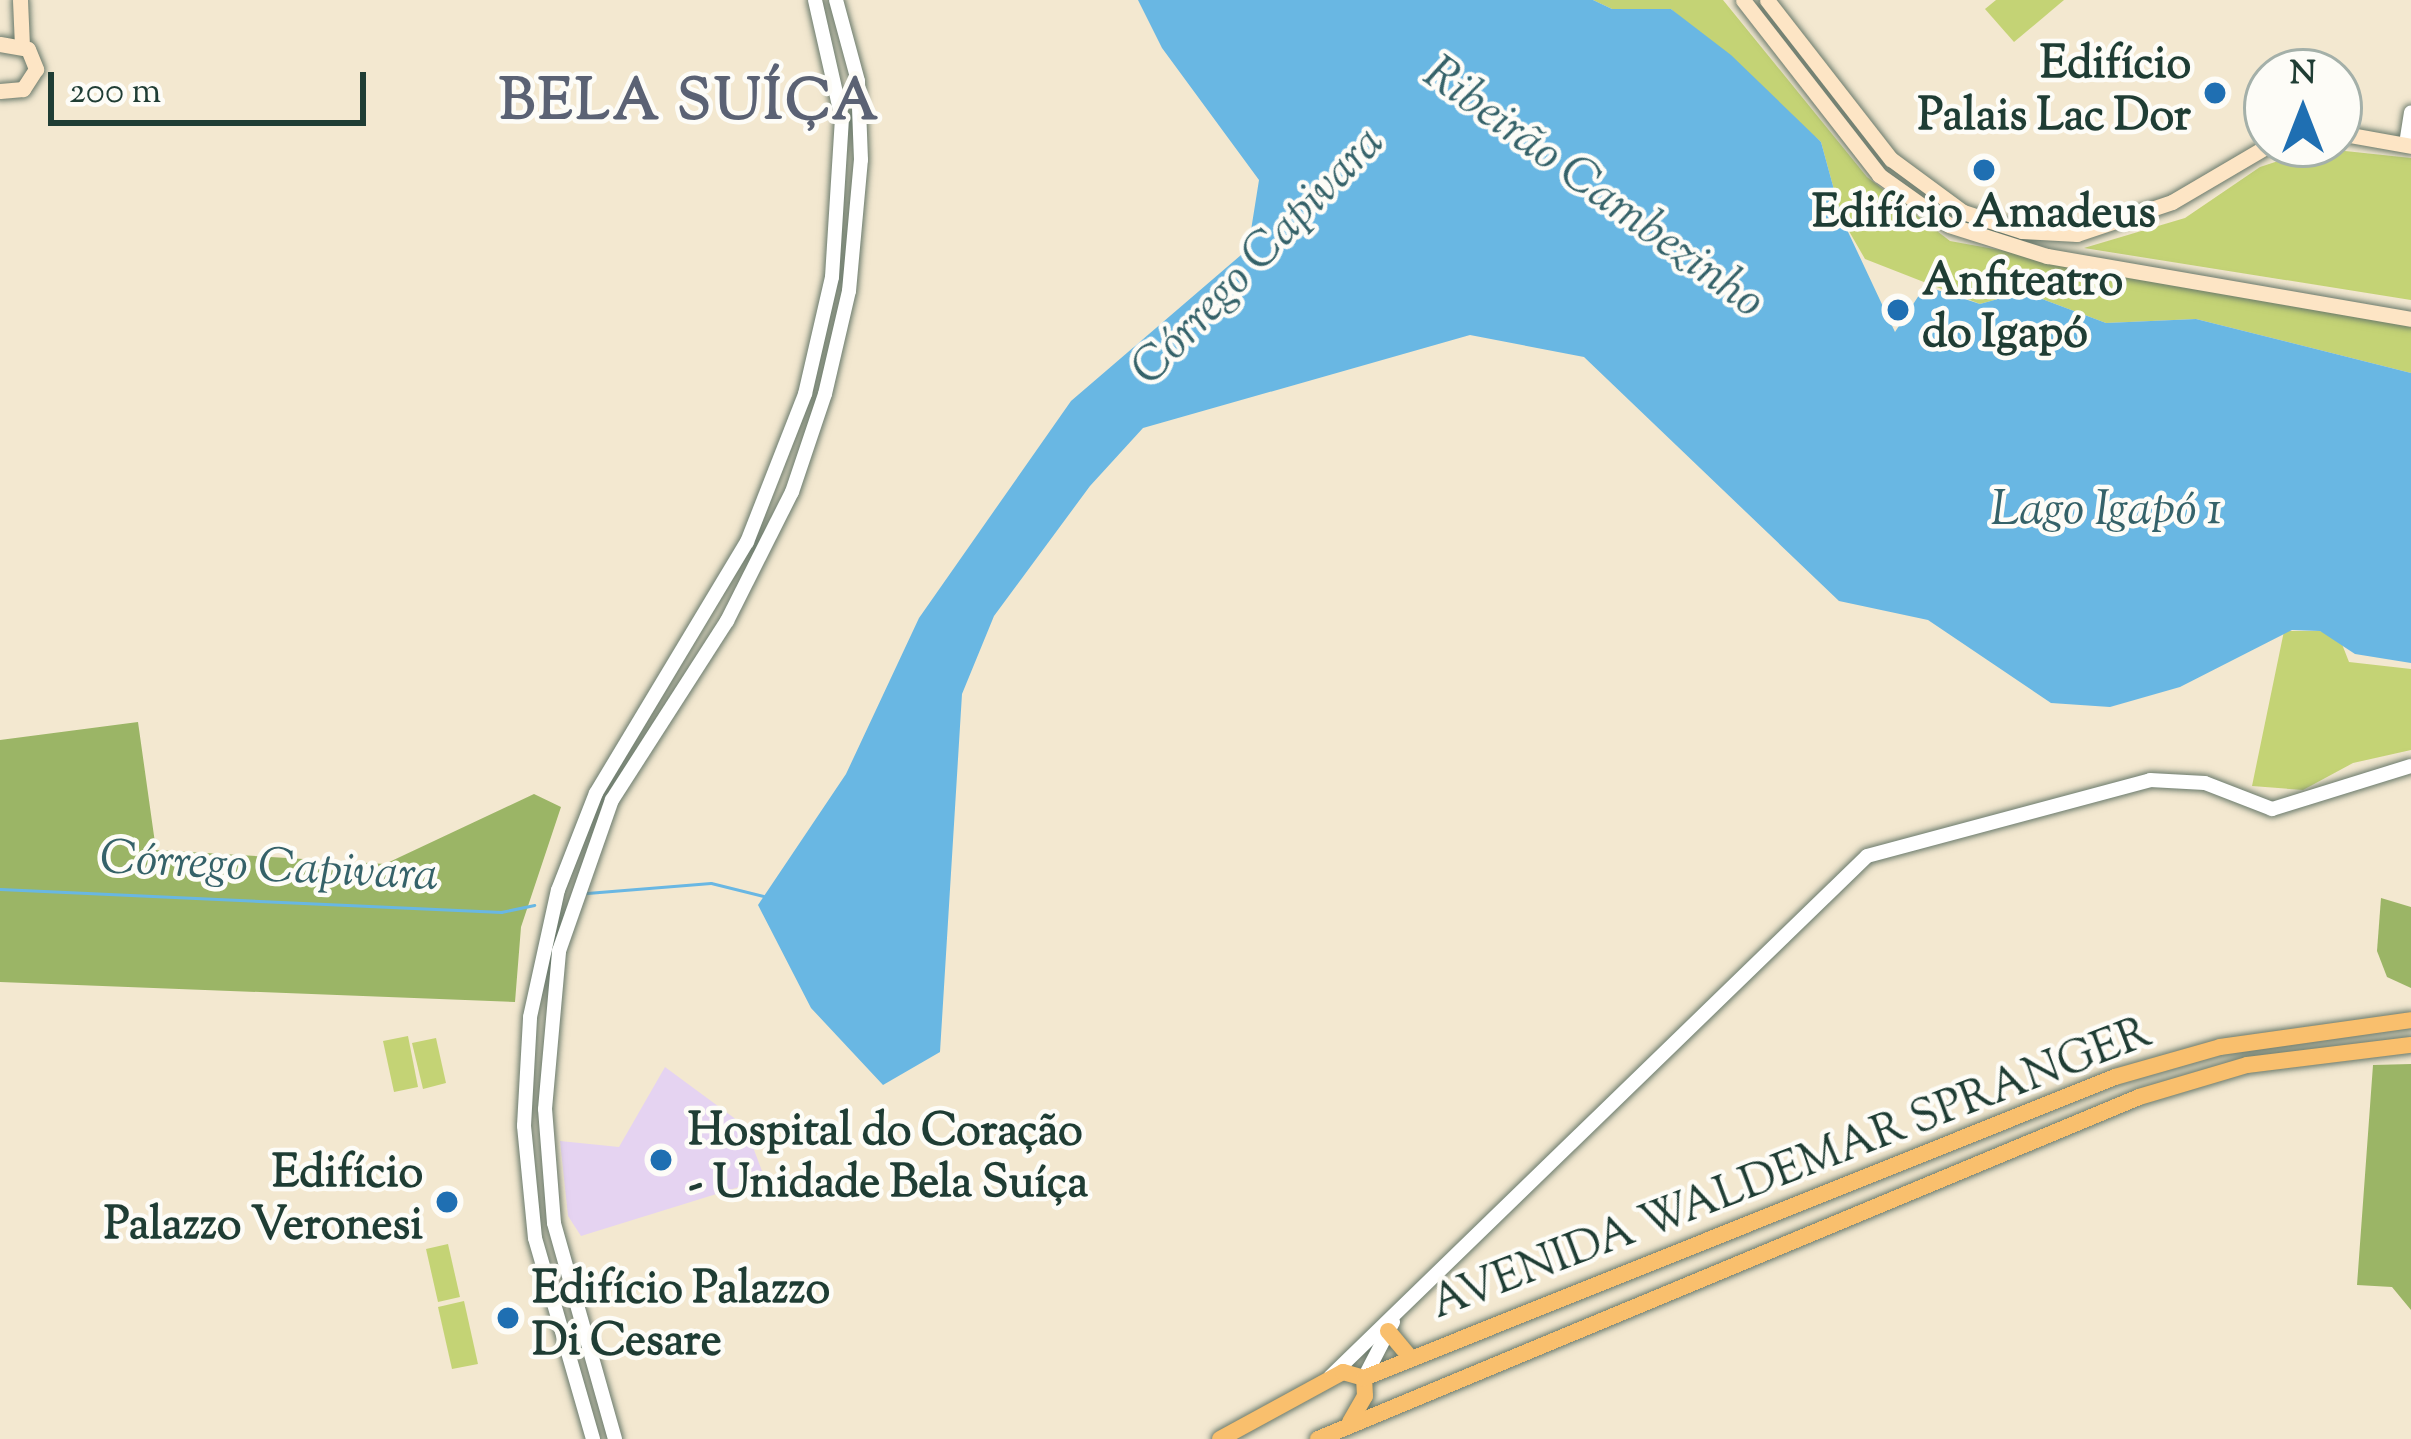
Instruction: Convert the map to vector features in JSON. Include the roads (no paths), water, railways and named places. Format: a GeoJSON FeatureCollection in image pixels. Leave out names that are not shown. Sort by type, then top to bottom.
{"type":"FeatureCollection","features":[{"type":"Feature","properties":{"kind":"main road"},"geometry":{"type":"LineString","coordinates":[[0,92],[16,93],[34,77],[35,62],[22,45],[20,0]]}},
{"type":"Feature","properties":{"kind":"main road"},"geometry":{"type":"LineString","coordinates":[[1743,0],[1880,175],[1949,225],[2047,256],[2411,320]]}},
{"type":"Feature","properties":{"kind":"main road"},"geometry":{"type":"LineString","coordinates":[[1767,0],[1892,159],[1963,212],[2022,231],[2077,234],[2153,208],[2243,160]]}},
{"type":"Feature","properties":{"kind":"main road"},"geometry":{"type":"LineString","coordinates":[[0,44],[22,45]]}},
{"type":"Feature","properties":{"kind":"main road"},"geometry":{"type":"LineString","coordinates":[[2363,138],[2409,145]]}},
{"type":"Feature","properties":{"kind":"main road","name":"AVENIDA WALDEMAR SPRANGER"},"geometry":{"type":"LineString","coordinates":[[1220,1439],[1342,1372],[1364,1378],[2115,1077],[2220,1047],[2411,1020]]}},
{"type":"Feature","properties":{"kind":"main road","name":"AVENIDA WALDEMAR SPRANGER"},"geometry":{"type":"LineString","coordinates":[[1318,1439],[2188,1080],[2411,1045]]}},
{"type":"Feature","properties":{"kind":"main road"},"geometry":{"type":"LineString","coordinates":[[1756,1221],[1773,1248]]}},
{"type":"Feature","properties":{"kind":"main road"},"geometry":{"type":"LineString","coordinates":[[1392,1324],[1411,1358]]}},
{"type":"Feature","properties":{"kind":"main road"},"geometry":{"type":"LineString","coordinates":[[1350,1422],[1365,1396],[1364,1378]]}},
{"type":"Feature","properties":{"kind":"street"},"geometry":{"type":"LineString","coordinates":[[593,1439],[531,1210],[526,1052],[543,942],[610,763],[693,641],[775,483],[816,354],[823,327],[842,119],[828,35],[815,0]]}},
{"type":"Feature","properties":{"kind":"street"},"geometry":{"type":"LineString","coordinates":[[615,1439],[554,1223],[544,1109],[559,951],[613,800],[727,621],[792,492],[834,359],[856,241],[862,119],[848,30],[836,0]]}},
{"type":"Feature","properties":{"kind":"street"},"geometry":{"type":"LineString","coordinates":[[828,35],[848,30]]}},
{"type":"Feature","properties":{"kind":"street"},"geometry":{"type":"LineString","coordinates":[[2409,145],[2411,112]]}},
{"type":"Feature","properties":{"kind":"street"},"geometry":{"type":"LineString","coordinates":[[823,327],[842,331]]}},
{"type":"Feature","properties":{"kind":"street"},"geometry":{"type":"LineString","coordinates":[[816,354],[834,359]]}},
{"type":"Feature","properties":{"kind":"street"},"geometry":{"type":"LineString","coordinates":[[775,483],[792,492]]}},
{"type":"Feature","properties":{"kind":"street"},"geometry":{"type":"LineString","coordinates":[[1328,1379],[1392,1324],[1867,856],[2150,780],[2205,783],[2272,808],[2411,766]]}},
{"type":"Feature","properties":{"kind":"street"},"geometry":{"type":"LineString","coordinates":[[1364,1378],[1392,1324]]}},
{"type":"Feature","properties":{"kind":"water","name":"Lago Igapó 1"},"geometry":{"type":"Polygon","coordinates":[[[1138,0],[1593,0],[1612,9],[1671,9],[1731,55],[1821,142],[1842,219],[1895,332],[1925,286],[1980,304],[2023,292],[2106,323],[2196,319],[2411,373],[2411,663],[2355,654],[2320,631],[2292,630],[2180,687],[2110,707],[2051,703],[1928,620],[1839,601],[1584,357],[1470,335],[1143,428],[1090,486],[994,616],[962,694],[940,1052],[883,1085],[811,1008],[758,905],[846,774],[919,618],[1071,401],[1248,249],[1259,180],[1162,48],[1138,0]]]}},
{"type":"Feature","properties":{"kind":"waterway","name":"Córrego Capivara"},"geometry":{"type":"LineString","coordinates":[[587,893],[711,883],[763,896]]}},
{"type":"Feature","properties":{"kind":"waterway","name":"Córrego Capivara"},"geometry":{"type":"LineString","coordinates":[[0,889],[501,912],[534,905]]}},
{"type":"Feature","properties":{"kind":"place","name":"Edifício Palais Lac Dor"},"geometry":{"type":"Point","coordinates":[2215,93]}},
{"type":"Feature","properties":{"kind":"place","name":"Edifício Amadeus"},"geometry":{"type":"Point","coordinates":[1984,170]}},
{"type":"Feature","properties":{"kind":"place","name":"Anfiteatro do Igapó"},"geometry":{"type":"Point","coordinates":[1898,310]}},
{"type":"Feature","properties":{"kind":"place","name":"Hospital do Coração - Unidade Bela Suíça"},"geometry":{"type":"Point","coordinates":[661,1160]}},
{"type":"Feature","properties":{"kind":"place","name":"Edifício Palazzo Veronesi"},"geometry":{"type":"Point","coordinates":[447,1202]}},
{"type":"Feature","properties":{"kind":"place","name":"Edifício Palazzo Di Cesare"},"geometry":{"type":"Point","coordinates":[508,1318]}},
{"type":"Feature","properties":{"kind":"district","name":"BELA SUÍÇA"},"geometry":{"type":"Point","coordinates":[690,105]}},
{"type":"Feature","properties":{"kind":"water label","name":"Ribeirão Cambezinho"},"geometry":{"type":"Point","coordinates":[1593,189]}}]}
